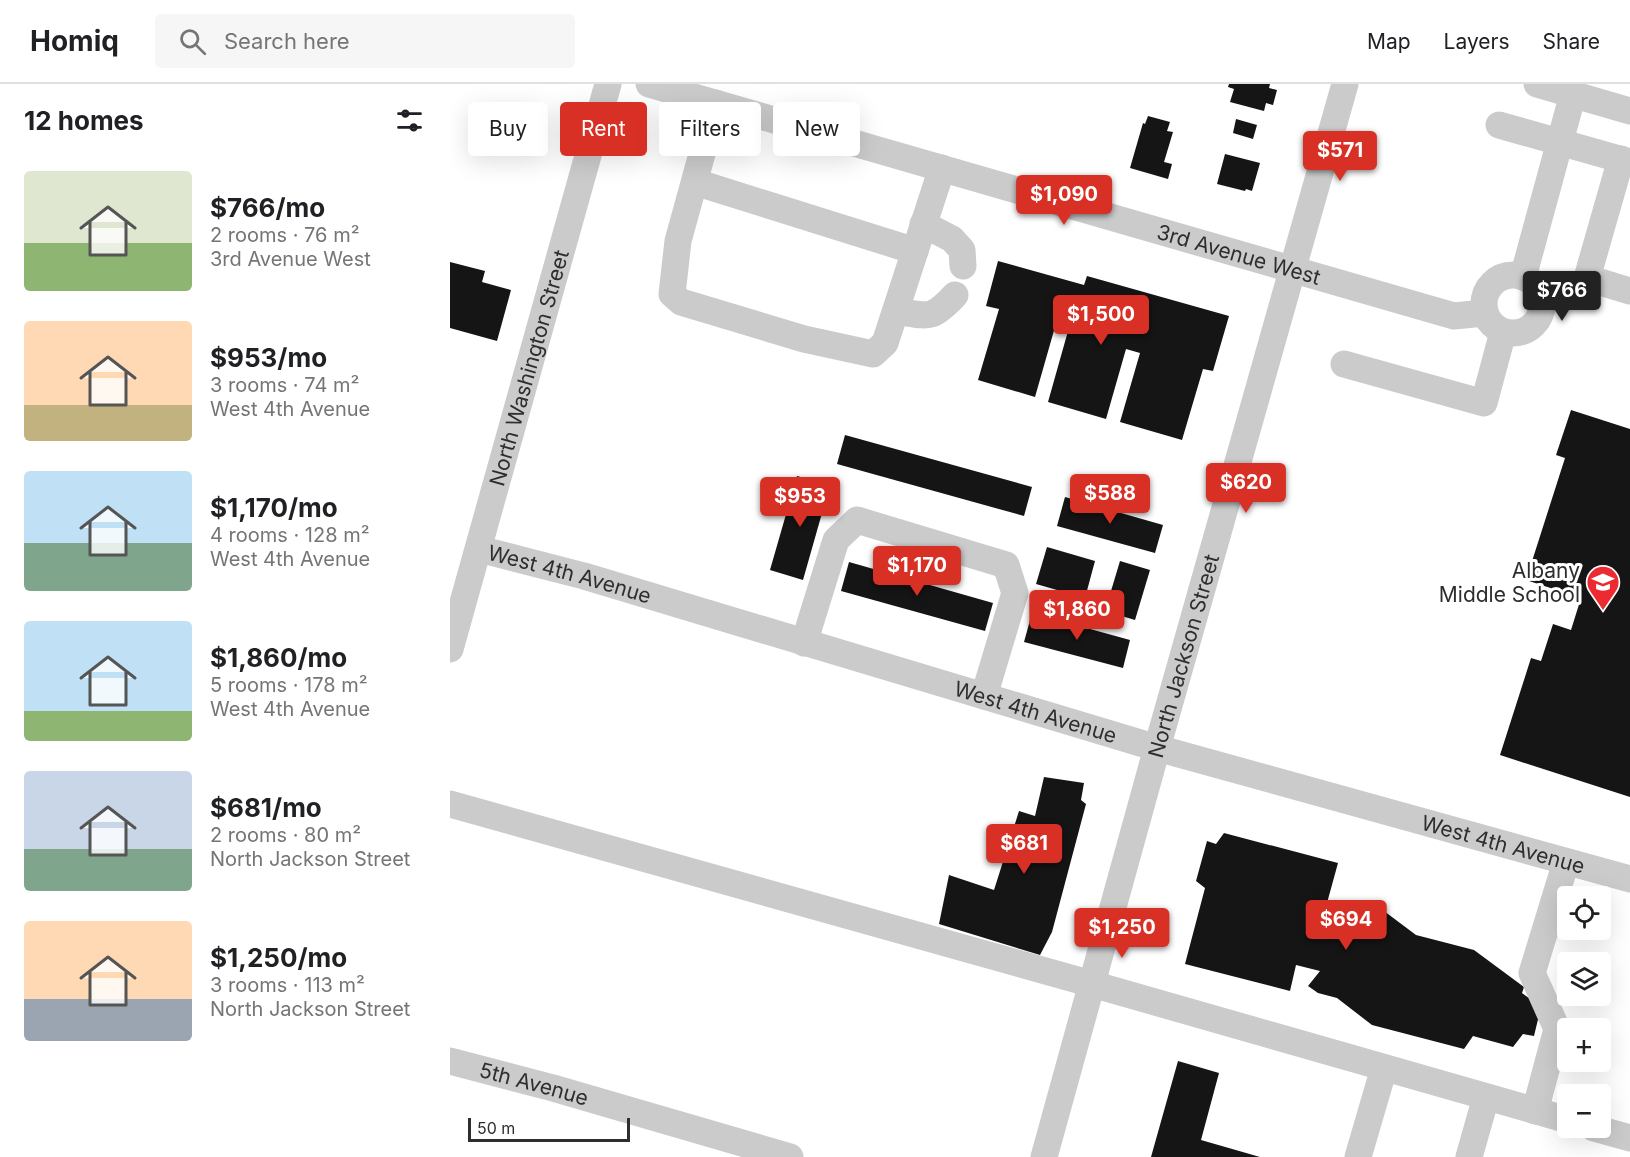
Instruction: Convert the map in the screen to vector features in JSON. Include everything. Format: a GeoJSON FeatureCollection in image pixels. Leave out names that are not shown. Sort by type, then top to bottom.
{"type":"FeatureCollection","features":[{"type":"Feature","properties":{"kind":"street","name":"North Washington Street"},"geometry":{"type":"LineString","coordinates":[[450,649],[608,84]]}},
{"type":"Feature","properties":{"kind":"street","name":"3rd Avenue West"},"geometry":{"type":"LineString","coordinates":[[649,84],[712,102]]}},
{"type":"Feature","properties":{"kind":"street","name":"North Jackson Street"},"geometry":{"type":"LineString","coordinates":[[1044,1157],[1345,84]]}},
{"type":"Feature","properties":{"kind":"street"},"geometry":{"type":"LineString","coordinates":[[1537,84],[1630,111]]}},
{"type":"Feature","properties":{"kind":"street"},"geometry":{"type":"LineString","coordinates":[[1523,277],[1573,94]]}},
{"type":"Feature","properties":{"kind":"street","name":"3rd Avenue West"},"geometry":{"type":"LineString","coordinates":[[761,116],[1454,316],[1484,313]]}},
{"type":"Feature","properties":{"kind":"street"},"geometry":{"type":"LineString","coordinates":[[1499,125],[1626,161],[1587,278],[1630,291]]}},
{"type":"Feature","properties":{"kind":"street"},"geometry":{"type":"LineString","coordinates":[[701,156],[678,241],[672,294],[681,302],[804,339],[873,354],[885,343],[942,168]]}},
{"type":"Feature","properties":{"kind":"street"},"geometry":{"type":"LineString","coordinates":[[694,182],[915,251]]}},
{"type":"Feature","properties":{"kind":"street"},"geometry":{"type":"LineString","coordinates":[[923,224],[952,239],[962,250],[963,266]]}},
{"type":"Feature","properties":{"kind":"street"},"geometry":{"type":"LineString","coordinates":[[1504,276],[1523,277],[1539,290],[1542,309],[1539,319],[1523,332],[1513,334],[1503,332],[1488,321],[1484,313],[1485,294],[1489,286],[1504,276]]}},
{"type":"Feature","properties":{"kind":"street"},"geometry":{"type":"LineString","coordinates":[[896,310],[926,316],[940,311],[955,295]]}},
{"type":"Feature","properties":{"kind":"street"},"geometry":{"type":"LineString","coordinates":[[1344,364],[1484,403],[1503,332]]}},
{"type":"Feature","properties":{"kind":"street"},"geometry":{"type":"LineString","coordinates":[[804,643],[836,540],[857,520],[1006,565],[1015,593],[984,696]]}},
{"type":"Feature","properties":{"kind":"street","name":"West 4th Avenue"},"geometry":{"type":"LineString","coordinates":[[479,549],[584,576],[1157,748],[1630,879]]}},
{"type":"Feature","properties":{"kind":"street"},"geometry":{"type":"LineString","coordinates":[[450,804],[1557,1117]]}},
{"type":"Feature","properties":{"kind":"street"},"geometry":{"type":"LineString","coordinates":[[1535,1111],[1557,1029],[1532,973],[1566,862]]}},
{"type":"Feature","properties":{"kind":"street","name":"5th Avenue"},"geometry":{"type":"LineString","coordinates":[[450,1061],[789,1157]]}},
{"type":"Feature","properties":{"kind":"street"},"geometry":{"type":"LineString","coordinates":[[1358,1157],[1384,1068]]}},
{"type":"Feature","properties":{"kind":"street"},"geometry":{"type":"LineString","coordinates":[[1469,1157],[1486,1097]]}},
{"type":"Feature","properties":{"kind":"street"},"geometry":{"type":"LineString","coordinates":[[1611,1133],[1630,1138]]}},
{"type":"Feature","properties":{"kind":"building"},"geometry":{"type":"Polygon","coordinates":[[[1229,84],[1270,84],[1269,88],[1277,90],[1273,105],[1266,103],[1264,111],[1230,102],[1234,89],[1228,87],[1229,84]]]}},
{"type":"Feature","properties":{"kind":"building"},"geometry":{"type":"Polygon","coordinates":[[[1148,116],[1170,122],[1167,131],[1173,132],[1164,162],[1172,164],[1168,179],[1130,168],[1143,123],[1145,124],[1148,116]]]}},
{"type":"Feature","properties":{"kind":"building"},"geometry":{"type":"Polygon","coordinates":[[[1236,119],[1257,125],[1253,139],[1233,133],[1236,119]]]}},
{"type":"Feature","properties":{"kind":"building"},"geometry":{"type":"Polygon","coordinates":[[[1225,154],[1260,163],[1252,191],[1217,184],[1225,154]]]}},
{"type":"Feature","properties":{"kind":"building"},"geometry":{"type":"Polygon","coordinates":[[[998,261],[1084,285],[1087,276],[1229,316],[1213,371],[1203,369],[1182,440],[1120,422],[1140,353],[1126,349],[1106,419],[1048,402],[1068,331],[1055,327],[1035,397],[978,380],[999,309],[986,306],[998,261]]]}},
{"type":"Feature","properties":{"kind":"building"},"geometry":{"type":"Polygon","coordinates":[[[450,262],[485,271],[482,282],[511,290],[497,341],[450,328],[450,262]]]}},
{"type":"Feature","properties":{"kind":"building","name":"Albany Middle School"},"geometry":{"type":"Polygon","coordinates":[[[1571,410],[1630,429],[1630,797],[1500,755],[1531,658],[1541,661],[1553,624],[1571,630],[1581,598],[1526,580],[1565,458],[1556,455],[1571,410]]]}},
{"type":"Feature","properties":{"kind":"building"},"geometry":{"type":"Polygon","coordinates":[[[845,435],[1032,487],[1024,516],[837,464],[845,435]]]}},
{"type":"Feature","properties":{"kind":"building"},"geometry":{"type":"Polygon","coordinates":[[[797,476],[830,485],[803,580],[770,570],[797,476]]]}},
{"type":"Feature","properties":{"kind":"building"},"geometry":{"type":"Polygon","coordinates":[[[1065,497],[1163,525],[1155,553],[1057,526],[1065,497]]]}},
{"type":"Feature","properties":{"kind":"building"},"geometry":{"type":"Polygon","coordinates":[[[1047,547],[1095,561],[1085,598],[1036,584],[1047,547]]]}},
{"type":"Feature","properties":{"kind":"building"},"geometry":{"type":"Polygon","coordinates":[[[1120,561],[1150,570],[1135,620],[1105,611],[1120,561]]]}},
{"type":"Feature","properties":{"kind":"building"},"geometry":{"type":"Polygon","coordinates":[[[849,562],[993,603],[985,631],[841,591],[849,562]]]}},
{"type":"Feature","properties":{"kind":"building"},"geometry":{"type":"Polygon","coordinates":[[[1032,613],[1130,640],[1123,668],[1024,642],[1032,613]]]}},
{"type":"Feature","properties":{"kind":"building"},"geometry":{"type":"Polygon","coordinates":[[[1044,777],[1084,783],[1081,800],[1086,804],[1052,932],[1040,955],[939,924],[949,875],[994,890],[1019,811],[1035,816],[1044,777]]]}},
{"type":"Feature","properties":{"kind":"building"},"geometry":{"type":"Polygon","coordinates":[[[1224,833],[1338,863],[1327,903],[1311,924],[1363,938],[1384,911],[1416,935],[1474,950],[1524,987],[1522,993],[1541,1007],[1534,1036],[1523,1034],[1513,1047],[1473,1036],[1464,1049],[1372,1025],[1337,998],[1318,993],[1308,986],[1320,971],[1296,965],[1290,991],[1185,964],[1205,888],[1196,881],[1207,841],[1216,844],[1224,833]]]}},
{"type":"Feature","properties":{"kind":"building"},"geometry":{"type":"Polygon","coordinates":[[[1178,1061],[1219,1073],[1201,1140],[1260,1157],[1151,1157],[1178,1061]]]}},
{"type":"Feature","properties":{"kind":"place","name":"Albany Middle School"},"geometry":{"type":"Point","coordinates":[1603,611]}}]}
